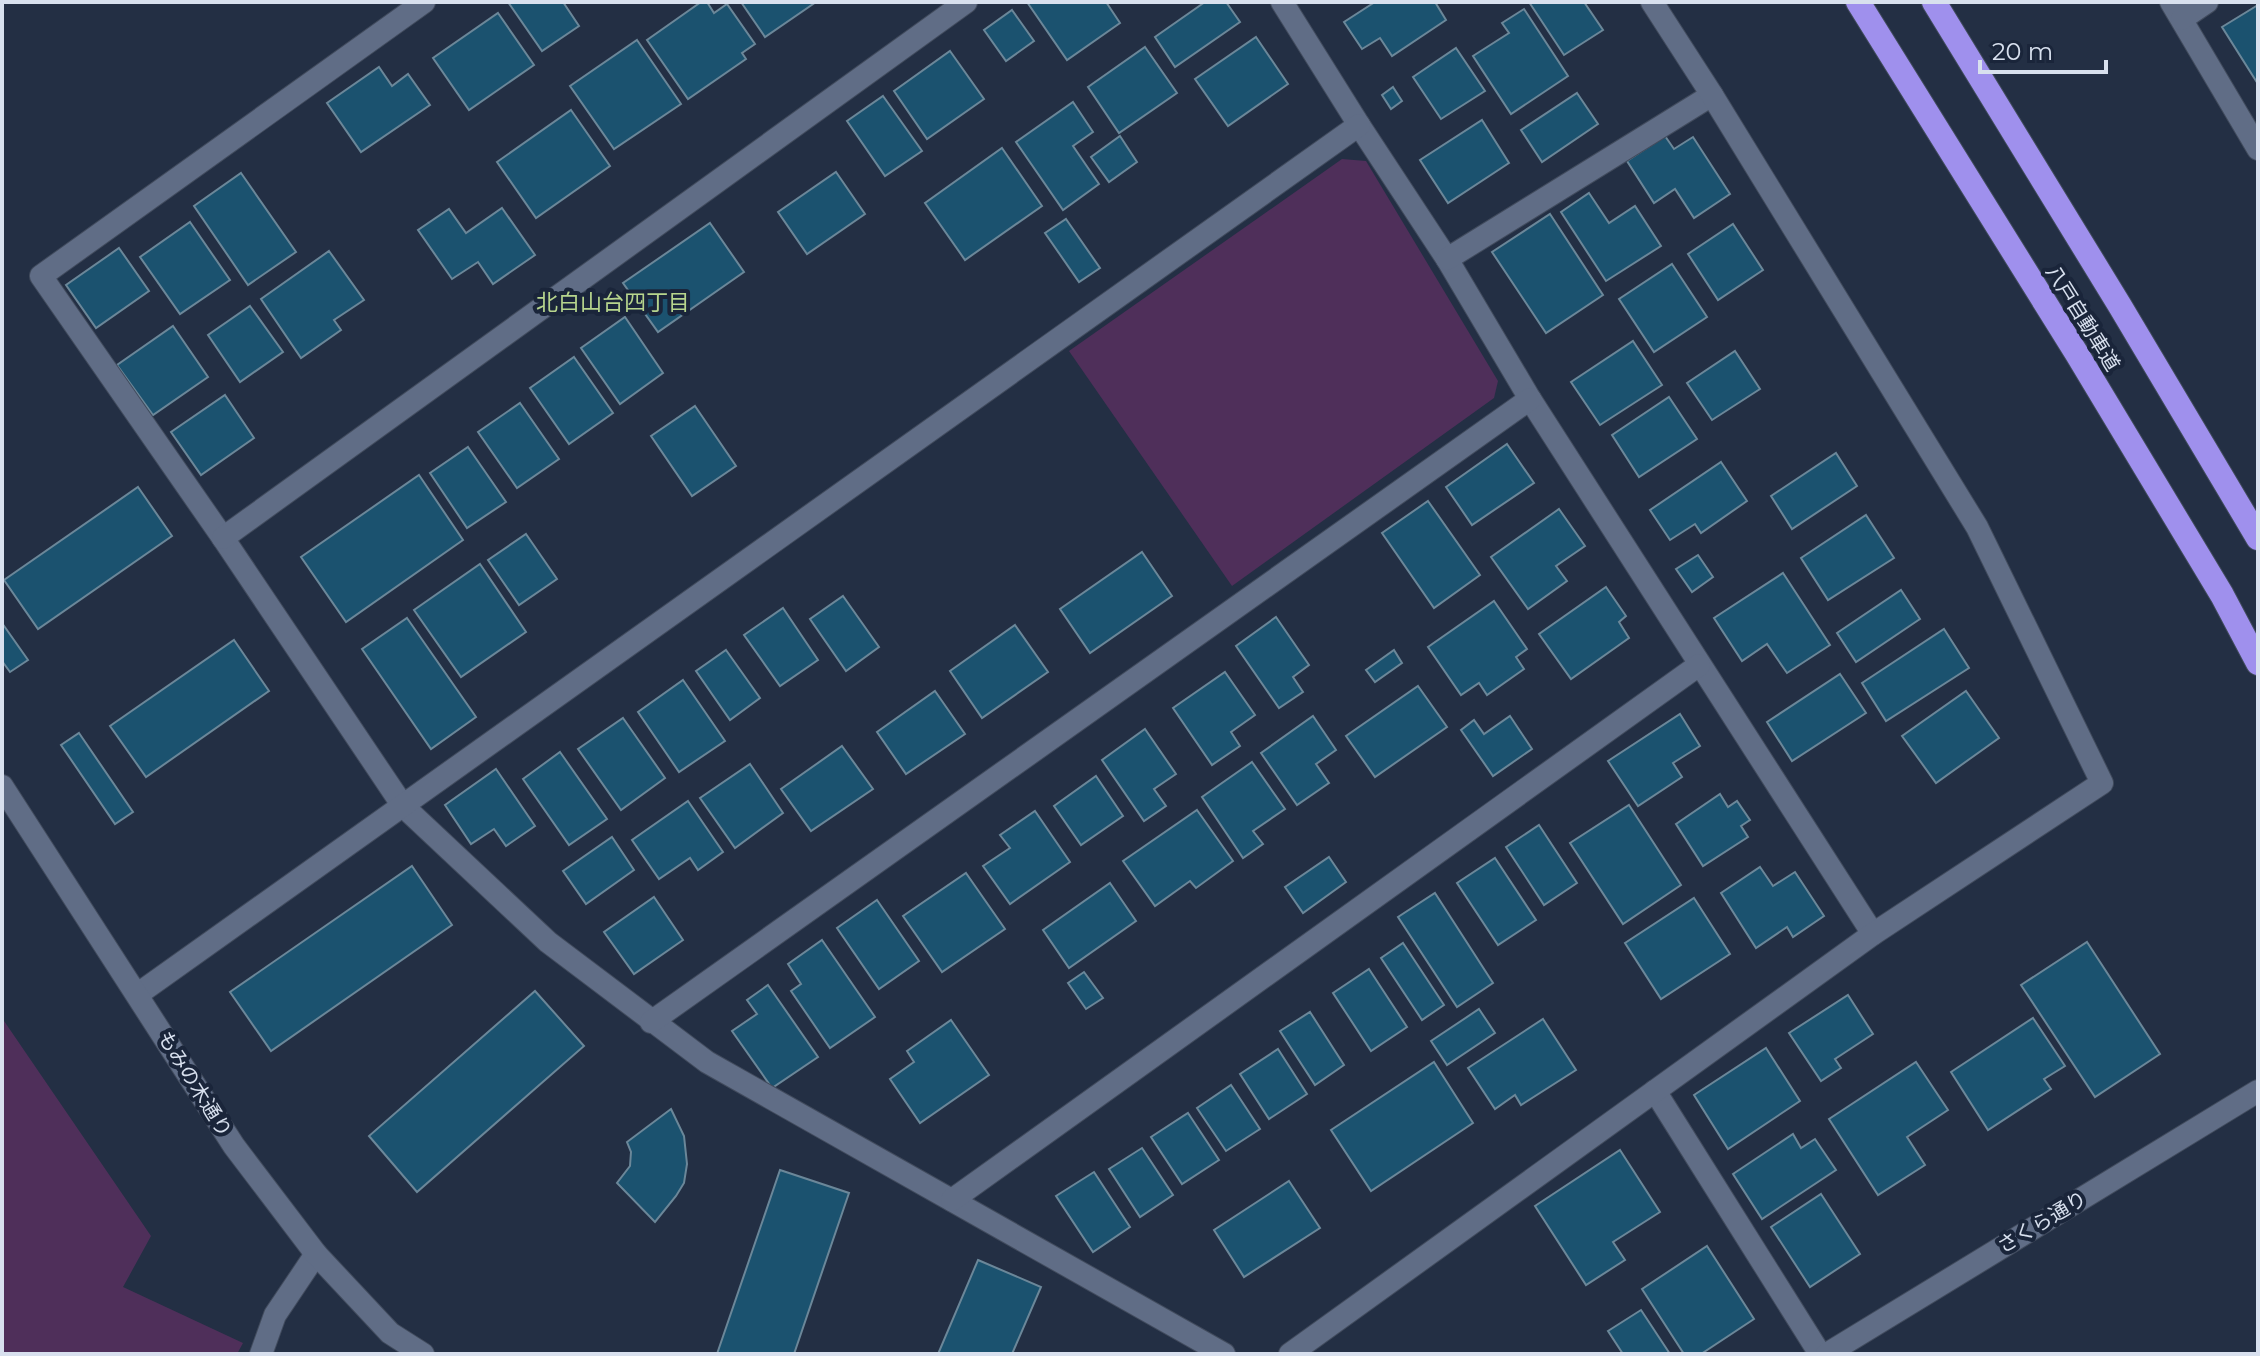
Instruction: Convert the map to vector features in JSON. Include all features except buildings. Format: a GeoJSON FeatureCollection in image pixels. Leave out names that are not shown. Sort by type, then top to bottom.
{"type":"FeatureCollection","features":[{"type":"Feature","properties":{"kind":"highway","name":"八戸自動車道"},"geometry":{"type":"LineString","coordinates":[[1858,2],[2085,367],[2222,595],[2258,663]]}},
{"type":"Feature","properties":{"kind":"highway","name":"八戸自動車道"},"geometry":{"type":"LineString","coordinates":[[1934,2],[2258,538]]}},
{"type":"Feature","properties":{"kind":"street"},"geometry":{"type":"LineString","coordinates":[[424,2],[41,276],[223,538],[403,806],[548,942],[707,1062],[1224,1354]]}},
{"type":"Feature","properties":{"kind":"street"},"geometry":{"type":"LineString","coordinates":[[223,538],[966,2]]}},
{"type":"Feature","properties":{"kind":"street"},"geometry":{"type":"LineString","coordinates":[[1282,2],[1447,259],[1530,399],[1873,934]]}},
{"type":"Feature","properties":{"kind":"street"},"geometry":{"type":"LineString","coordinates":[[1290,1354],[1873,934],[2102,783],[1977,527],[1652,2]]}},
{"type":"Feature","properties":{"kind":"street"},"geometry":{"type":"LineString","coordinates":[[2207,2],[2176,10],[2258,149]]}},
{"type":"Feature","properties":{"kind":"street"},"geometry":{"type":"LineString","coordinates":[[1447,259],[1712,95]]}},
{"type":"Feature","properties":{"kind":"street"},"geometry":{"type":"LineString","coordinates":[[138,994],[1359,125]]}},
{"type":"Feature","properties":{"kind":"street"},"geometry":{"type":"LineString","coordinates":[[651,1022],[1530,399]]}},
{"type":"Feature","properties":{"kind":"street"},"geometry":{"type":"LineString","coordinates":[[952,1200],[1699,665]]}},
{"type":"Feature","properties":{"kind":"street","name":"もみの木通り"},"geometry":{"type":"LineString","coordinates":[[2,786],[234,1146],[316,1254],[390,1333],[423,1354]]}},
{"type":"Feature","properties":{"kind":"street"},"geometry":{"type":"LineString","coordinates":[[1655,1091],[1820,1354]]}},
{"type":"Feature","properties":{"kind":"street","name":"さくら通り"},"geometry":{"type":"LineString","coordinates":[[1827,1354],[2258,1091]]}},
{"type":"Feature","properties":{"kind":"street"},"geometry":{"type":"LineString","coordinates":[[261,1354],[275,1315],[316,1254]]}},
{"type":"Feature","properties":{"kind":"shaded area"},"geometry":{"type":"Polygon","coordinates":[[[1342,159],[1366,161],[1498,381],[1494,398],[1232,586],[1069,351],[1342,159]]]}},
{"type":"Feature","properties":{"kind":"shaded area"},"geometry":{"type":"Polygon","coordinates":[[[2,1018],[151,1236],[123,1287],[243,1343],[237,1354],[2,1354],[2,1018]]]}},
{"type":"Feature","properties":{"kind":"district","name":"北白山台四丁目"},"geometry":{"type":"Point","coordinates":[613,302]}}]}
